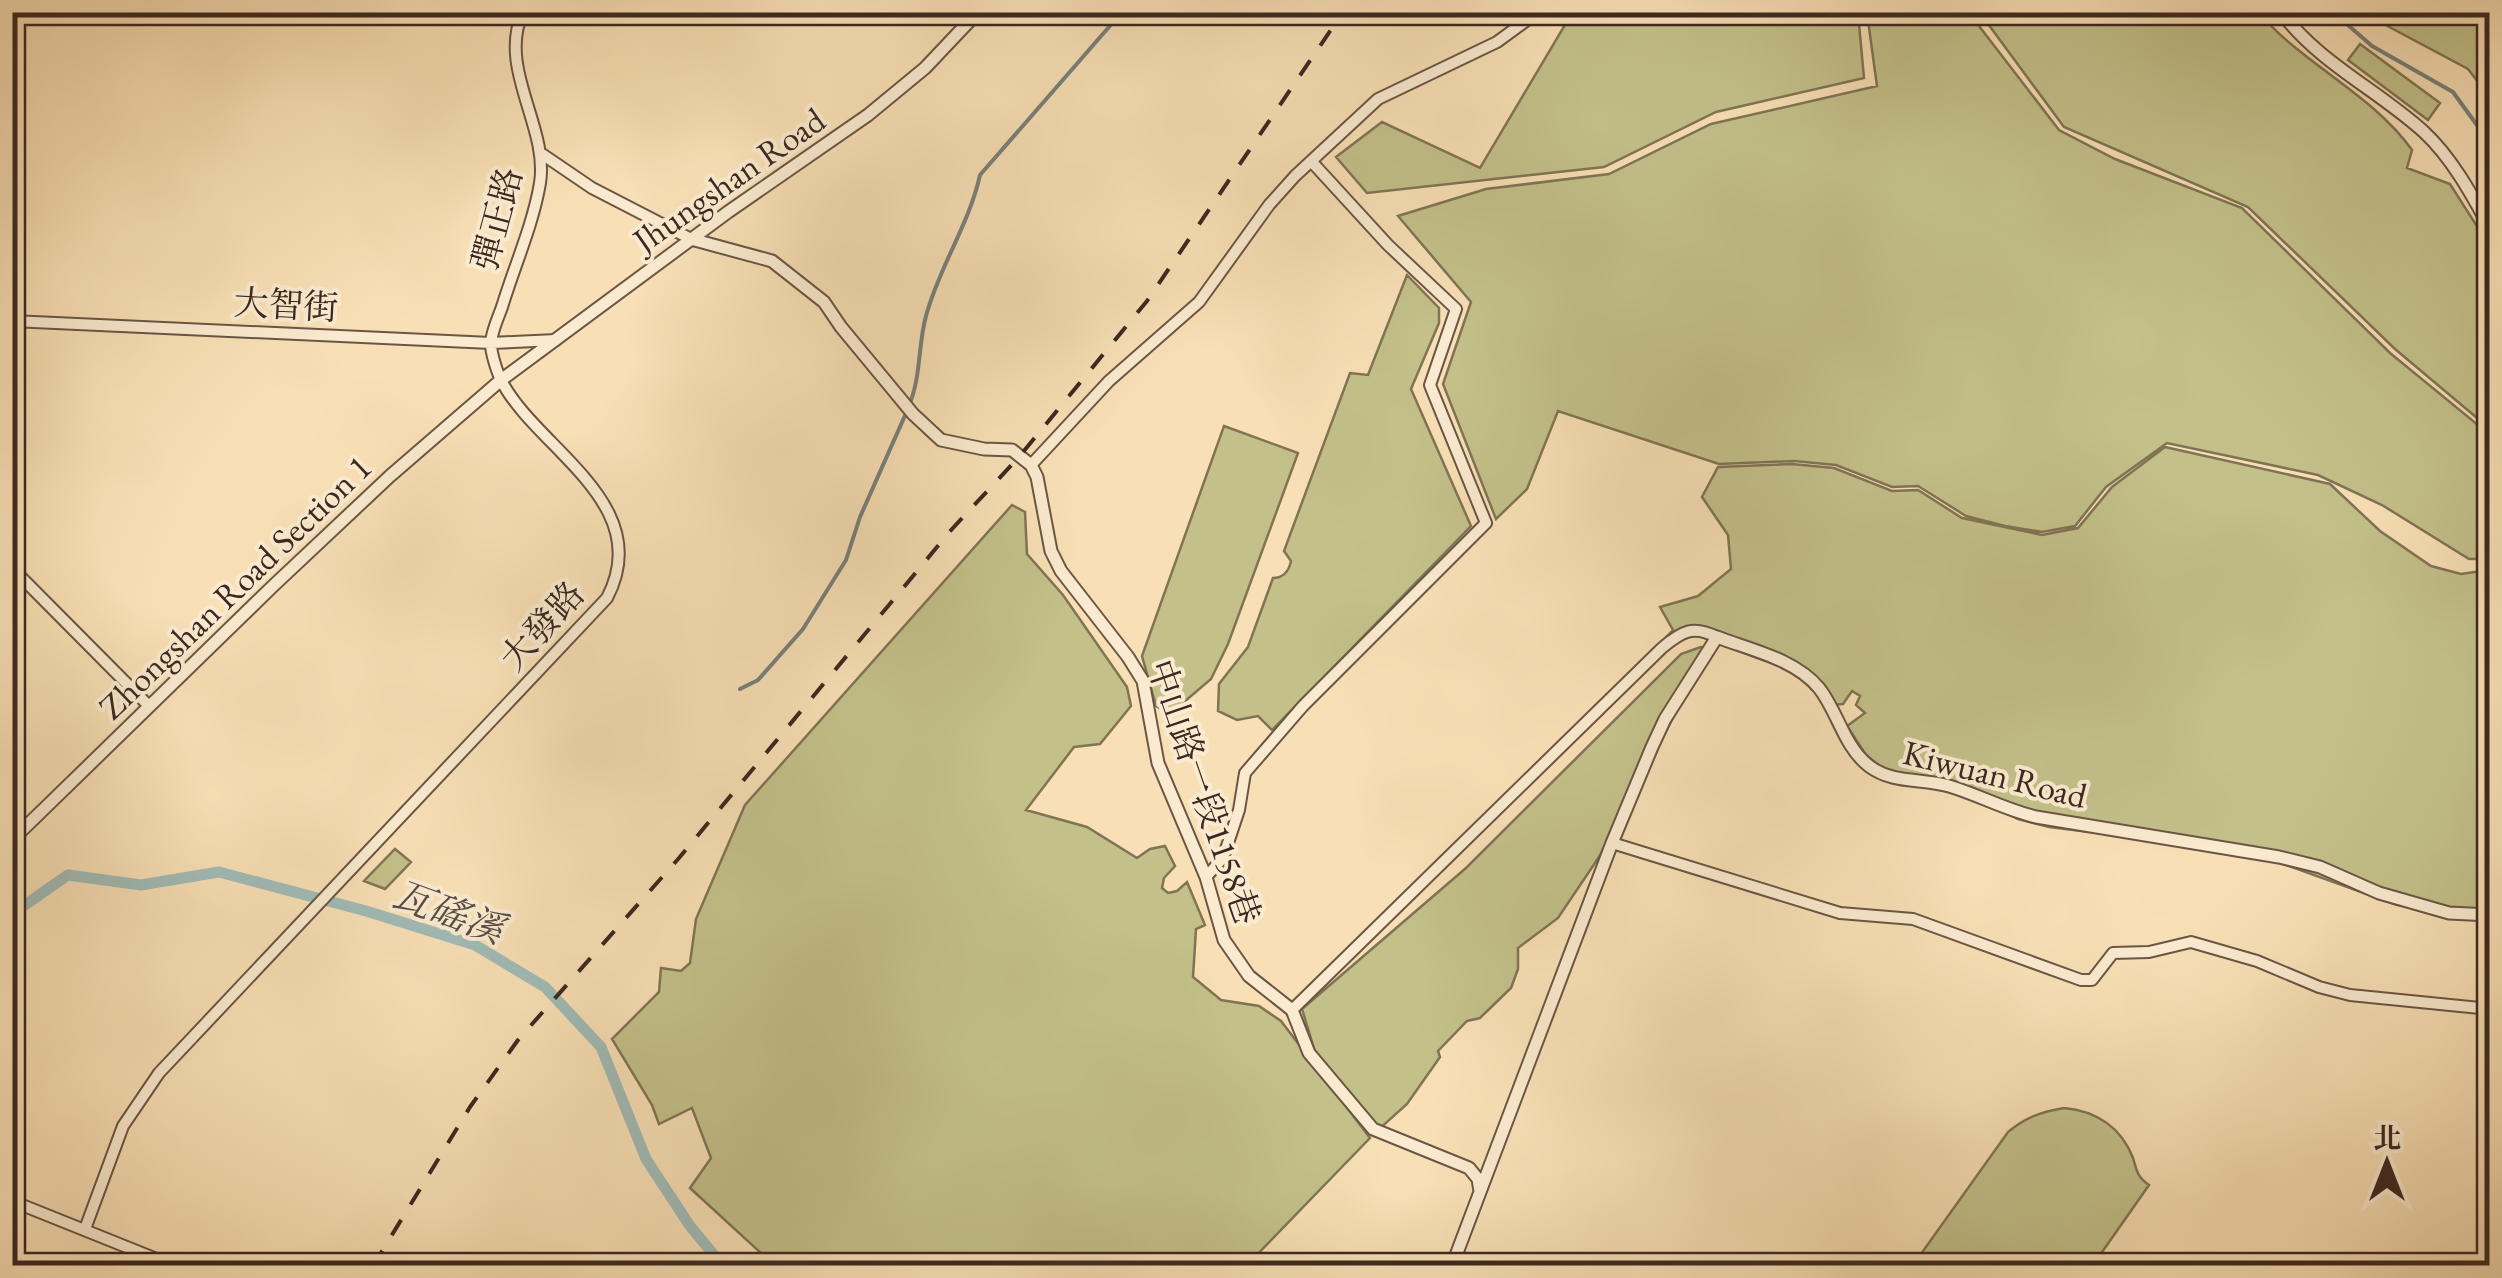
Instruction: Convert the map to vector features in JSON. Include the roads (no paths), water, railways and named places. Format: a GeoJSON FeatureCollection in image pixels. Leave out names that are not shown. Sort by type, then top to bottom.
{"type":"FeatureCollection","features":[{"type":"Feature","properties":{"kind":"street","name":"彈正路"},"geometry":{"type":"LineString","coordinates":[[490,343],[536,198],[542,154],[521,84],[516,46],[523,12]]}},
{"type":"Feature","properties":{"kind":"street","name":"Jhungshan Road"},"geometry":{"type":"LineString","coordinates":[[501,380],[692,238],[868,115],[925,68],[978,12]]}},
{"type":"Feature","properties":{"kind":"street"},"geometry":{"type":"LineString","coordinates":[[542,154],[592,188],[692,238],[772,261],[824,302],[908,408],[941,440],[984,450],[1012,450],[1031,465],[1109,381],[1199,302],[1268,205],[1378,99],[1497,42],[1538,12]]}},
{"type":"Feature","properties":{"kind":"street"},"geometry":{"type":"LineString","coordinates":[[2281,12],[2297,34],[2324,57],[2428,136],[2474,198],[2490,228]]}},
{"type":"Feature","properties":{"kind":"street"},"geometry":{"type":"LineString","coordinates":[[1206,877],[1223,858],[1240,810],[1245,773],[1303,706],[1486,523],[1430,385],[1456,309],[1388,244],[1311,161]]}},
{"type":"Feature","properties":{"kind":"street","name":"大智街"},"geometry":{"type":"LineString","coordinates":[[12,321],[490,343],[556,340]]}},
{"type":"Feature","properties":{"kind":"street"},"geometry":{"type":"LineString","coordinates":[[490,343],[501,380]]}},
{"type":"Feature","properties":{"kind":"street","name":"Zhongshan Road Section 1"},"geometry":{"type":"LineString","coordinates":[[12,840],[390,476],[501,380]]}},
{"type":"Feature","properties":{"kind":"street","name":"大發路"},"geometry":{"type":"LineString","coordinates":[[85,1230],[124,1126],[159,1073],[342,882],[607,598],[612,588],[617,561],[609,515],[564,453],[501,380]]}},
{"type":"Feature","properties":{"kind":"street","name":"中山路一段1158巷"},"geometry":{"type":"LineString","coordinates":[[1031,465],[1051,552],[1142,681],[1158,764],[1206,877],[1224,940],[1249,976],[1292,1010],[1309,1052],[1373,1129],[1469,1168],[1478,1180],[1479,1196]]}},
{"type":"Feature","properties":{"kind":"street"},"geometry":{"type":"LineString","coordinates":[[12,568],[150,706]]}},
{"type":"Feature","properties":{"kind":"street"},"geometry":{"type":"LineString","coordinates":[[1292,1010],[1662,648],[1678,634],[1701,630],[1717,637],[1665,719],[1612,843],[1452,1266]]}},
{"type":"Feature","properties":{"kind":"street","name":"Kiwuan Road"},"geometry":{"type":"LineString","coordinates":[[1717,637],[1792,666],[1809,679],[1864,762],[1884,776],[1946,785],[2036,817],[2320,867],[2378,893],[2449,913],[2490,915]]}},
{"type":"Feature","properties":{"kind":"street"},"geometry":{"type":"LineString","coordinates":[[1612,843],[1840,913],[1913,919],[2081,980],[2092,980],[2113,953],[2149,952],[2191,942],[2257,960],[2319,987],[2350,994],[2490,1009]]}},
{"type":"Feature","properties":{"kind":"street"},"geometry":{"type":"LineString","coordinates":[[12,1201],[174,1266]]}},
{"type":"Feature","properties":{"kind":"waterway"},"geometry":{"type":"LineString","coordinates":[[910,403],[926,316],[980,175],[1122,12]]}},
{"type":"Feature","properties":{"kind":"waterway"},"geometry":{"type":"LineString","coordinates":[[2333,12],[2372,46],[2453,92],[2487,139],[2490,169]]}},
{"type":"Feature","properties":{"kind":"waterway"},"geometry":{"type":"LineString","coordinates":[[740,689],[758,680],[803,629],[846,560],[860,517],[907,411]]}},
{"type":"Feature","properties":{"kind":"waterway","name":"瓦磘溪"},"geometry":{"type":"LineString","coordinates":[[12,914],[68,875],[141,885],[219,872],[475,945],[545,987],[601,1047],[646,1159],[690,1226],[723,1266]]}},
{"type":"Feature","properties":{"kind":"railway"},"geometry":{"type":"LineString","coordinates":[[373,1266],[470,1107],[518,1040],[679,858],[1147,301],[1343,12]]}}]}
